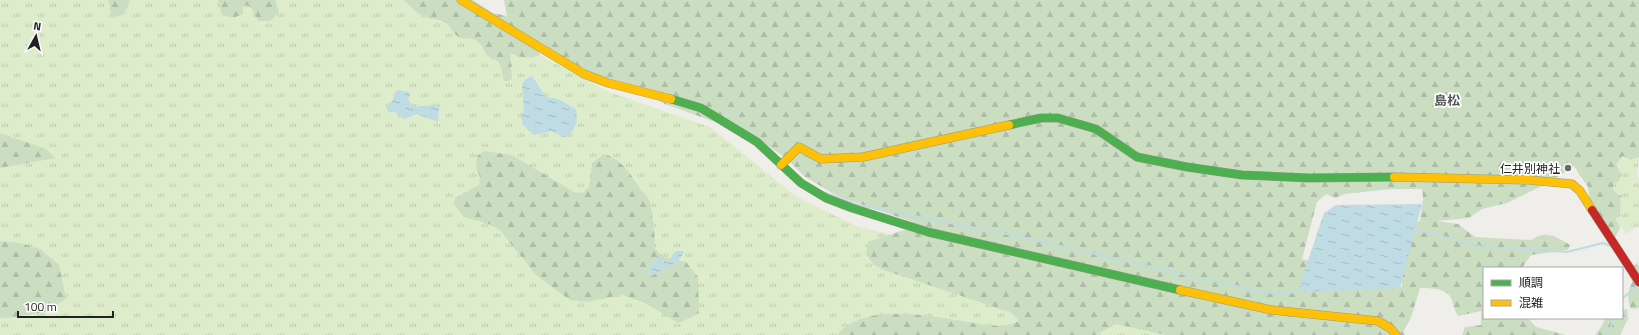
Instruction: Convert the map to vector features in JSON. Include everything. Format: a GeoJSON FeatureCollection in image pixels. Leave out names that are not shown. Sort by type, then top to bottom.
{"type":"FeatureCollection","features":[{"type":"Feature","properties":{"kind":"street"},"geometry":{"type":"LineString","coordinates":[[462,0],[584,74],[608,83],[663,96],[701,108],[757,142],[801,183],[826,198],[852,208],[928,232],[1031,257],[1272,310],[1378,321],[1390,328],[1396,335]]}},
{"type":"Feature","properties":{"kind":"street"},"geometry":{"type":"LineString","coordinates":[[781,165],[799,147],[821,159],[863,157],[891,149],[988,130],[1030,119],[1046,118],[1074,122],[1096,130],[1137,157],[1187,167],[1242,175],[1309,178],[1429,177],[1529,180],[1572,184],[1580,190],[1638,280]]}},
{"type":"Feature","properties":{"kind":"green space"},"geometry":{"type":"Polygon","coordinates":[[[0,0],[446,0],[532,51],[609,92],[710,127],[796,196],[856,226],[1091,283],[1319,335],[0,335],[0,0]]]}},
{"type":"Feature","properties":{"kind":"green space"},"geometry":{"type":"Polygon","coordinates":[[[108,0],[130,0],[124,14],[113,18],[108,0]]]}},
{"type":"Feature","properties":{"kind":"green space"},"geometry":{"type":"Polygon","coordinates":[[[218,0],[275,0],[279,12],[271,21],[258,21],[252,9],[247,5],[243,6],[243,14],[235,17],[228,17],[222,15],[218,0]]]}},
{"type":"Feature","properties":{"kind":"green space"},"geometry":{"type":"Polygon","coordinates":[[[403,0],[473,0],[493,13],[507,16],[504,0],[1639,0],[1639,157],[1631,160],[1623,156],[1616,164],[1621,173],[1619,181],[1614,184],[1613,190],[1621,196],[1620,216],[1616,219],[1620,228],[1615,237],[1590,201],[1588,187],[1574,166],[1550,182],[1507,203],[1482,209],[1469,218],[1437,221],[1458,224],[1475,237],[1532,240],[1542,235],[1547,235],[1556,237],[1570,245],[1568,250],[1531,255],[1523,267],[1483,267],[1483,319],[1529,319],[1536,327],[1566,335],[1462,335],[1465,327],[1481,325],[1481,311],[1458,316],[1448,294],[1437,289],[1420,288],[1411,318],[1403,332],[1405,335],[1166,335],[1116,324],[1096,335],[838,335],[849,325],[861,319],[875,315],[923,315],[994,326],[1007,325],[1019,321],[1012,313],[884,270],[873,264],[866,254],[868,242],[910,228],[913,222],[837,196],[804,176],[787,159],[754,136],[665,104],[623,83],[589,74],[538,50],[540,55],[528,58],[510,53],[512,78],[509,81],[504,81],[500,64],[497,60],[487,55],[476,40],[458,37],[446,23],[422,16],[403,0]],[[1391,189],[1345,194],[1335,198],[1326,194],[1317,202],[1302,259],[1392,286],[1402,287],[1401,260],[1411,225],[1420,221],[1423,199],[1422,189],[1391,189]]]}},
{"type":"Feature","properties":{"kind":"green space"},"geometry":{"type":"Polygon","coordinates":[[[0,133],[46,149],[55,158],[0,168],[0,133]]]}},
{"type":"Feature","properties":{"kind":"green space"},"geometry":{"type":"Polygon","coordinates":[[[484,151],[512,155],[574,192],[583,193],[589,187],[592,163],[604,154],[616,160],[630,173],[641,190],[648,197],[654,226],[655,249],[664,257],[686,262],[698,277],[699,313],[679,323],[643,302],[622,295],[587,302],[570,300],[536,275],[500,230],[489,224],[464,217],[454,204],[455,198],[479,185],[480,177],[476,168],[477,156],[484,151]]]}},
{"type":"Feature","properties":{"kind":"green space"},"geometry":{"type":"Polygon","coordinates":[[[1623,156],[1631,160],[1639,157],[1637,175],[1639,179],[1639,228],[1638,226],[1626,234],[1622,227],[1620,228],[1616,219],[1620,216],[1621,196],[1613,190],[1614,184],[1621,173],[1619,166],[1615,164],[1623,156]]]}},
{"type":"Feature","properties":{"kind":"green space"},"geometry":{"type":"Polygon","coordinates":[[[0,241],[20,243],[40,249],[59,265],[66,299],[46,312],[6,318],[0,317],[0,241]]]}},
{"type":"Feature","properties":{"kind":"green space"},"geometry":{"type":"Polygon","coordinates":[[[1637,263],[1639,266],[1639,308],[1631,309],[1628,295],[1636,274],[1633,267],[1637,263]]]}},
{"type":"Feature","properties":{"kind":"green space"},"geometry":{"type":"Polygon","coordinates":[[[1627,309],[1628,319],[1620,335],[1595,335],[1605,319],[1623,319],[1623,310],[1627,309]]]}},
{"type":"Feature","properties":{"kind":"water"},"geometry":{"type":"Polygon","coordinates":[[[532,76],[546,97],[558,99],[576,109],[576,124],[569,136],[563,137],[551,131],[534,135],[523,125],[521,117],[524,109],[522,84],[526,79],[532,76]]]}},
{"type":"Feature","properties":{"kind":"water"},"geometry":{"type":"Polygon","coordinates":[[[398,90],[409,92],[410,96],[408,99],[413,107],[434,105],[439,107],[438,122],[417,114],[404,119],[394,111],[390,113],[387,110],[387,106],[393,100],[394,94],[398,90]]]}},
{"type":"Feature","properties":{"kind":"water"},"geometry":{"type":"Polygon","coordinates":[[[1422,204],[1400,288],[1302,292],[1300,284],[1324,213],[1336,205],[1422,204]]]}},
{"type":"Feature","properties":{"kind":"water"},"geometry":{"type":"Polygon","coordinates":[[[676,251],[682,251],[684,253],[677,262],[652,276],[649,271],[652,263],[655,262],[657,257],[661,258],[664,263],[670,261],[672,255],[676,251]]]}},
{"type":"Feature","properties":{"kind":"waterway"},"geometry":{"type":"LineString","coordinates":[[823,192],[858,205],[1012,235],[1267,293],[1290,293],[1304,287]]}},
{"type":"Feature","properties":{"kind":"waterway"},"geometry":{"type":"LineString","coordinates":[[1414,229],[1482,247],[1567,252],[1603,243],[1611,246]]}},
{"type":"Feature","properties":{"kind":"waterway"},"geometry":{"type":"LineString","coordinates":[[1630,275],[1637,286]]}},
{"type":"Feature","properties":{"kind":"waterway"},"geometry":{"type":"LineString","coordinates":[[1623,298],[1638,285]]}},
{"type":"Feature","properties":{"kind":"waterway"},"geometry":{"type":"LineString","coordinates":[[1609,335],[1613,319]]}},
{"type":"Feature","properties":{"kind":"traffic: fast"},"geometry":{"type":"LineString","coordinates":[[671,99],[701,108],[757,142],[801,183],[826,198],[852,208],[928,232],[1180,290]]}},
{"type":"Feature","properties":{"kind":"traffic: fast"},"geometry":{"type":"LineString","coordinates":[[1009,125],[1041,118],[1058,118],[1096,129],[1137,157],[1187,167],[1242,175],[1309,178],[1394,177]]}},
{"type":"Feature","properties":{"kind":"traffic: slow"},"geometry":{"type":"LineString","coordinates":[[461,0],[584,74],[608,83],[671,99]]}},
{"type":"Feature","properties":{"kind":"traffic: slow"},"geometry":{"type":"LineString","coordinates":[[781,165],[799,147],[821,159],[863,157],[1009,125]]}},
{"type":"Feature","properties":{"kind":"traffic: slow"},"geometry":{"type":"LineString","coordinates":[[1394,177],[1529,180],[1572,184],[1580,191],[1592,210]]}},
{"type":"Feature","properties":{"kind":"traffic: slow"},"geometry":{"type":"LineString","coordinates":[[1180,290],[1272,310],[1378,321],[1390,328],[1396,335]]}},
{"type":"Feature","properties":{"kind":"traffic: jam"},"geometry":{"type":"LineString","coordinates":[[1592,210],[1639,282]]}},
{"type":"Feature","properties":{"kind":"place","name":"仁井別神社"},"geometry":{"type":"Point","coordinates":[1568,168]}},
{"type":"Feature","properties":{"kind":"district","name":"島松"},"geometry":{"type":"Point","coordinates":[1447,100]}}]}
